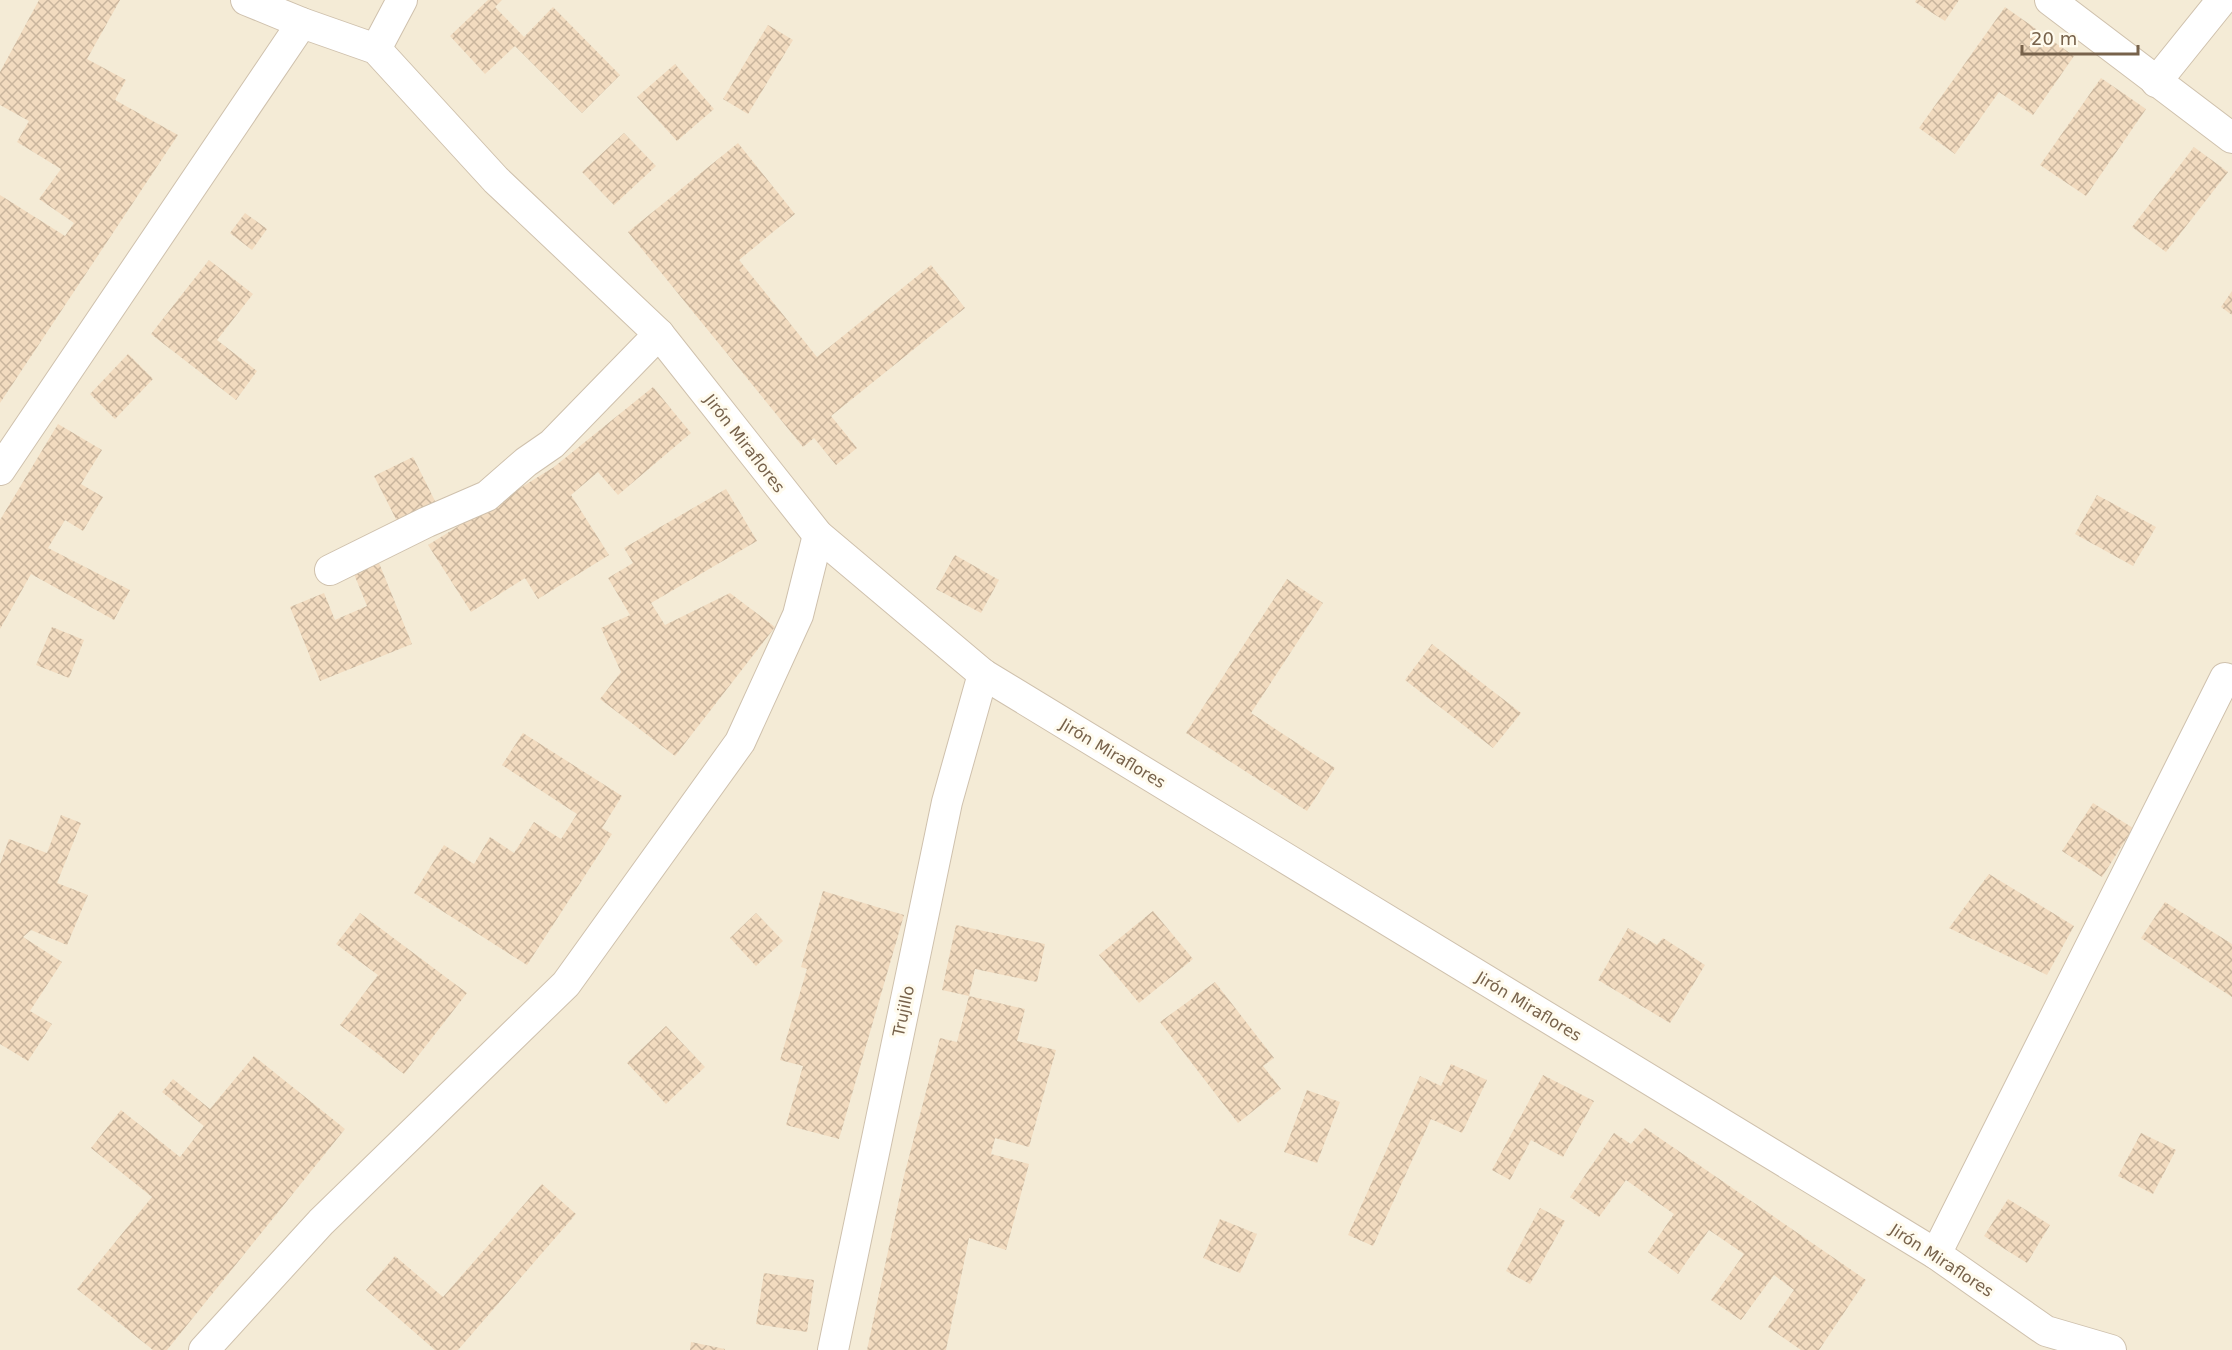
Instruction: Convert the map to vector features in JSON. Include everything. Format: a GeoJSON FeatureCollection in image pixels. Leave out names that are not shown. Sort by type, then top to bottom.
{"type":"FeatureCollection","features":[{"type":"Feature","properties":{"kind":"street","name":"Jirón Miraflores"},"geometry":{"type":"LineString","coordinates":[[246,0],[376,49],[496,180],[659,334],[818,535],[983,674],[1936,1254],[2046,1330],[2111,1350]]}},
{"type":"Feature","properties":{"kind":"street"},"geometry":{"type":"LineString","coordinates":[[376,49],[402,0]]}},
{"type":"Feature","properties":{"kind":"street"},"geometry":{"type":"LineString","coordinates":[[2050,0],[2232,138]]}},
{"type":"Feature","properties":{"kind":"street"},"geometry":{"type":"LineString","coordinates":[[2156,82],[2222,0]]}},
{"type":"Feature","properties":{"kind":"street"},"geometry":{"type":"LineString","coordinates":[[0,470],[302,23]]}},
{"type":"Feature","properties":{"kind":"street"},"geometry":{"type":"LineString","coordinates":[[330,570],[486,496],[526,462],[552,444],[659,334]]}},
{"type":"Feature","properties":{"kind":"street"},"geometry":{"type":"LineString","coordinates":[[204,1350],[336,1207],[566,984],[740,742],[798,615],[818,535]]}},
{"type":"Feature","properties":{"kind":"street","name":"Trujillo"},"geometry":{"type":"LineString","coordinates":[[833,1350],[946,802],[983,674]]}},
{"type":"Feature","properties":{"kind":"street"},"geometry":{"type":"LineString","coordinates":[[1936,1254],[2225,678]]}},
{"type":"Feature","properties":{"kind":"shaded area"},"geometry":{"type":"Polygon","coordinates":[[[0,0],[2232,0],[2232,1350],[0,1350],[0,0]]]}},
{"type":"Feature","properties":{"kind":"building"},"geometry":{"type":"Polygon","coordinates":[[[39,0],[120,0],[87,59],[126,80],[115,100],[178,135],[0,403],[0,195],[65,236],[74,223],[39,199],[61,169],[17,142],[29,121],[0,105],[0,72],[39,0]]]}},
{"type":"Feature","properties":{"kind":"building"},"geometry":{"type":"Polygon","coordinates":[[[488,0],[502,0],[495,7],[524,37],[553,7],[620,75],[582,113],[515,46],[485,74],[450,36],[488,0]]]}},
{"type":"Feature","properties":{"kind":"building"},"geometry":{"type":"Polygon","coordinates":[[[1916,0],[1959,0],[1945,21],[1915,2],[1916,0]]]}},
{"type":"Feature","properties":{"kind":"building"},"geometry":{"type":"Polygon","coordinates":[[[2005,7],[2074,56],[2033,115],[1999,92],[1955,154],[1919,128],[2005,7]]]}},
{"type":"Feature","properties":{"kind":"building"},"geometry":{"type":"Polygon","coordinates":[[[768,25],[793,40],[748,114],[723,99],[768,25]]]}},
{"type":"Feature","properties":{"kind":"building"},"geometry":{"type":"Polygon","coordinates":[[[675,64],[714,109],[677,141],[637,97],[675,64]]]}},
{"type":"Feature","properties":{"kind":"building"},"geometry":{"type":"Polygon","coordinates":[[[2101,78],[2146,109],[2086,196],[2040,165],[2101,78]]]}},
{"type":"Feature","properties":{"kind":"building"},"geometry":{"type":"Polygon","coordinates":[[[624,133],[656,166],[614,205],[582,172],[624,133]]]}},
{"type":"Feature","properties":{"kind":"building"},"geometry":{"type":"Polygon","coordinates":[[[738,143],[795,214],[739,260],[817,357],[931,265],[965,308],[831,416],[857,448],[836,465],[814,438],[803,447],[628,232],[738,143]]]}},
{"type":"Feature","properties":{"kind":"building"},"geometry":{"type":"Polygon","coordinates":[[[2194,147],[2228,172],[2166,252],[2132,227],[2194,147]]]}},
{"type":"Feature","properties":{"kind":"building"},"geometry":{"type":"Polygon","coordinates":[[[245,213],[267,229],[252,250],[230,233],[245,213]]]}},
{"type":"Feature","properties":{"kind":"building"},"geometry":{"type":"Polygon","coordinates":[[[209,260],[253,294],[217,340],[257,371],[236,400],[151,334],[209,260]]]}},
{"type":"Feature","properties":{"kind":"building"},"geometry":{"type":"Polygon","coordinates":[[[2232,291],[2232,315],[2221,307],[2232,291]]]}},
{"type":"Feature","properties":{"kind":"building"},"geometry":{"type":"Polygon","coordinates":[[[128,354],[153,379],[115,419],[90,394],[128,354]]]}},
{"type":"Feature","properties":{"kind":"building"},"geometry":{"type":"Polygon","coordinates":[[[653,387],[691,433],[618,495],[598,472],[571,495],[609,555],[538,599],[525,578],[471,612],[428,545],[554,467],[653,387]]]}},
{"type":"Feature","properties":{"kind":"building"},"geometry":{"type":"Polygon","coordinates":[[[58,424],[102,450],[81,484],[103,497],[83,531],[65,520],[48,548],[130,590],[114,620],[31,574],[0,629],[0,520],[58,424]]]}},
{"type":"Feature","properties":{"kind":"building"},"geometry":{"type":"Polygon","coordinates":[[[413,457],[437,505],[398,523],[374,476],[413,457]]]}},
{"type":"Feature","properties":{"kind":"building"},"geometry":{"type":"Polygon","coordinates":[[[726,489],[757,541],[651,603],[665,625],[730,593],[775,627],[675,756],[600,699],[621,672],[601,628],[630,615],[608,578],[633,563],[624,548],[726,489]]]}},
{"type":"Feature","properties":{"kind":"building"},"geometry":{"type":"Polygon","coordinates":[[[2097,495],[2156,527],[2133,566],[2075,534],[2097,495]]]}},
{"type":"Feature","properties":{"kind":"building"},"geometry":{"type":"Polygon","coordinates":[[[955,555],[999,580],[981,613],[936,589],[955,555]]]}},
{"type":"Feature","properties":{"kind":"building"},"geometry":{"type":"Polygon","coordinates":[[[379,563],[412,644],[320,681],[290,607],[324,593],[335,620],[367,606],[354,574],[379,563]]]}},
{"type":"Feature","properties":{"kind":"building"},"geometry":{"type":"Polygon","coordinates":[[[1287,579],[1323,603],[1251,713],[1335,768],[1307,811],[1186,733],[1287,579]]]}},
{"type":"Feature","properties":{"kind":"building"},"geometry":{"type":"Polygon","coordinates":[[[52,627],[84,640],[69,678],[36,665],[52,627]]]}},
{"type":"Feature","properties":{"kind":"building"},"geometry":{"type":"Polygon","coordinates":[[[1432,644],[1521,713],[1493,748],[1405,680],[1432,644]]]}},
{"type":"Feature","properties":{"kind":"building"},"geometry":{"type":"Polygon","coordinates":[[[523,733],[622,796],[602,828],[612,834],[527,965],[414,893],[444,845],[474,864],[490,837],[514,853],[534,822],[561,839],[577,814],[502,765],[523,733]]]}},
{"type":"Feature","properties":{"kind":"building"},"geometry":{"type":"Polygon","coordinates":[[[2093,803],[2133,828],[2102,877],[2062,851],[2093,803]]]}},
{"type":"Feature","properties":{"kind":"building"},"geometry":{"type":"Polygon","coordinates":[[[61,815],[81,823],[57,883],[88,895],[67,945],[31,930],[23,937],[62,962],[30,1011],[52,1024],[28,1061],[0,1044],[0,864],[9,839],[47,853],[61,815]]]}},
{"type":"Feature","properties":{"kind":"building"},"geometry":{"type":"Polygon","coordinates":[[[1989,874],[2074,926],[2047,975],[1949,928],[1989,874]]]}},
{"type":"Feature","properties":{"kind":"building"},"geometry":{"type":"Polygon","coordinates":[[[823,891],[904,915],[839,1139],[786,1125],[803,1066],[780,1060],[807,969],[801,967],[823,891]]]}},
{"type":"Feature","properties":{"kind":"building"},"geometry":{"type":"Polygon","coordinates":[[[2165,902],[2232,944],[2232,997],[2141,938],[2165,902]]]}},
{"type":"Feature","properties":{"kind":"building"},"geometry":{"type":"Polygon","coordinates":[[[1153,911],[1193,959],[1139,1003],[1099,955],[1153,911]]]}},
{"type":"Feature","properties":{"kind":"building"},"geometry":{"type":"Polygon","coordinates":[[[360,913],[467,993],[404,1074],[340,1025],[378,975],[336,944],[360,913]]]}},
{"type":"Feature","properties":{"kind":"building"},"geometry":{"type":"Polygon","coordinates":[[[756,913],[783,941],[756,966],[730,938],[756,913]]]}},
{"type":"Feature","properties":{"kind":"building"},"geometry":{"type":"Polygon","coordinates":[[[956,925],[1045,944],[1037,982],[975,969],[969,996],[942,990],[956,925]]]}},
{"type":"Feature","properties":{"kind":"building"},"geometry":{"type":"Polygon","coordinates":[[[1628,928],[1657,945],[1663,938],[1705,965],[1670,1023],[1598,980],[1628,928]]]}},
{"type":"Feature","properties":{"kind":"building"},"geometry":{"type":"Polygon","coordinates":[[[1215,982],[1274,1058],[1263,1066],[1281,1089],[1238,1123],[1160,1022],[1215,982]]]}},
{"type":"Feature","properties":{"kind":"building"},"geometry":{"type":"Polygon","coordinates":[[[969,996],[1025,1009],[1017,1041],[1056,1050],[1029,1147],[995,1138],[991,1154],[1029,1164],[1006,1250],[969,1238],[946,1350],[867,1350],[904,1176],[940,1038],[957,1042],[969,996]]]}},
{"type":"Feature","properties":{"kind":"building"},"geometry":{"type":"Polygon","coordinates":[[[666,1026],[705,1067],[666,1104],[627,1063],[666,1026]]]}},
{"type":"Feature","properties":{"kind":"building"},"geometry":{"type":"Polygon","coordinates":[[[254,1056],[345,1129],[167,1350],[153,1350],[77,1289],[152,1197],[91,1148],[121,1110],[180,1157],[204,1126],[162,1092],[173,1079],[210,1109],[254,1056]]]}},
{"type":"Feature","properties":{"kind":"building"},"geometry":{"type":"Polygon","coordinates":[[[1451,1064],[1487,1080],[1462,1133],[1431,1119],[1373,1246],[1348,1235],[1420,1076],[1441,1086],[1451,1064]]]}},
{"type":"Feature","properties":{"kind":"building"},"geometry":{"type":"Polygon","coordinates":[[[1543,1075],[1594,1101],[1563,1157],[1531,1140],[1510,1180],[1492,1170],[1543,1075]]]}},
{"type":"Feature","properties":{"kind":"building"},"geometry":{"type":"Polygon","coordinates":[[[1307,1090],[1340,1102],[1317,1163],[1284,1152],[1307,1090]]]}},
{"type":"Feature","properties":{"kind":"building"},"geometry":{"type":"Polygon","coordinates":[[[1645,1128],[1866,1280],[1819,1350],[1801,1350],[1768,1327],[1794,1290],[1774,1275],[1741,1320],[1711,1300],[1744,1254],[1709,1230],[1678,1274],[1648,1252],[1674,1214],[1626,1180],[1599,1217],[1570,1197],[1614,1133],[1631,1144],[1645,1128]]]}},
{"type":"Feature","properties":{"kind":"building"},"geometry":{"type":"Polygon","coordinates":[[[2141,1133],[2176,1150],[2153,1194],[2118,1176],[2141,1133]]]}},
{"type":"Feature","properties":{"kind":"building"},"geometry":{"type":"Polygon","coordinates":[[[542,1184],[576,1214],[458,1350],[435,1350],[366,1290],[395,1256],[443,1297],[542,1184]]]}},
{"type":"Feature","properties":{"kind":"building"},"geometry":{"type":"Polygon","coordinates":[[[2008,1199],[2050,1225],[2027,1263],[1984,1236],[2008,1199]]]}},
{"type":"Feature","properties":{"kind":"building"},"geometry":{"type":"Polygon","coordinates":[[[1540,1208],[1565,1221],[1530,1284],[1506,1271],[1540,1208]]]}},
{"type":"Feature","properties":{"kind":"building"},"geometry":{"type":"Polygon","coordinates":[[[1220,1219],[1257,1234],[1240,1273],[1203,1258],[1220,1219]]]}},
{"type":"Feature","properties":{"kind":"building"},"geometry":{"type":"Polygon","coordinates":[[[764,1273],[814,1280],[807,1332],[756,1324],[764,1273]]]}},
{"type":"Feature","properties":{"kind":"building"},"geometry":{"type":"Polygon","coordinates":[[[691,1342],[725,1349],[725,1350],[690,1350],[691,1342]]]}}]}
